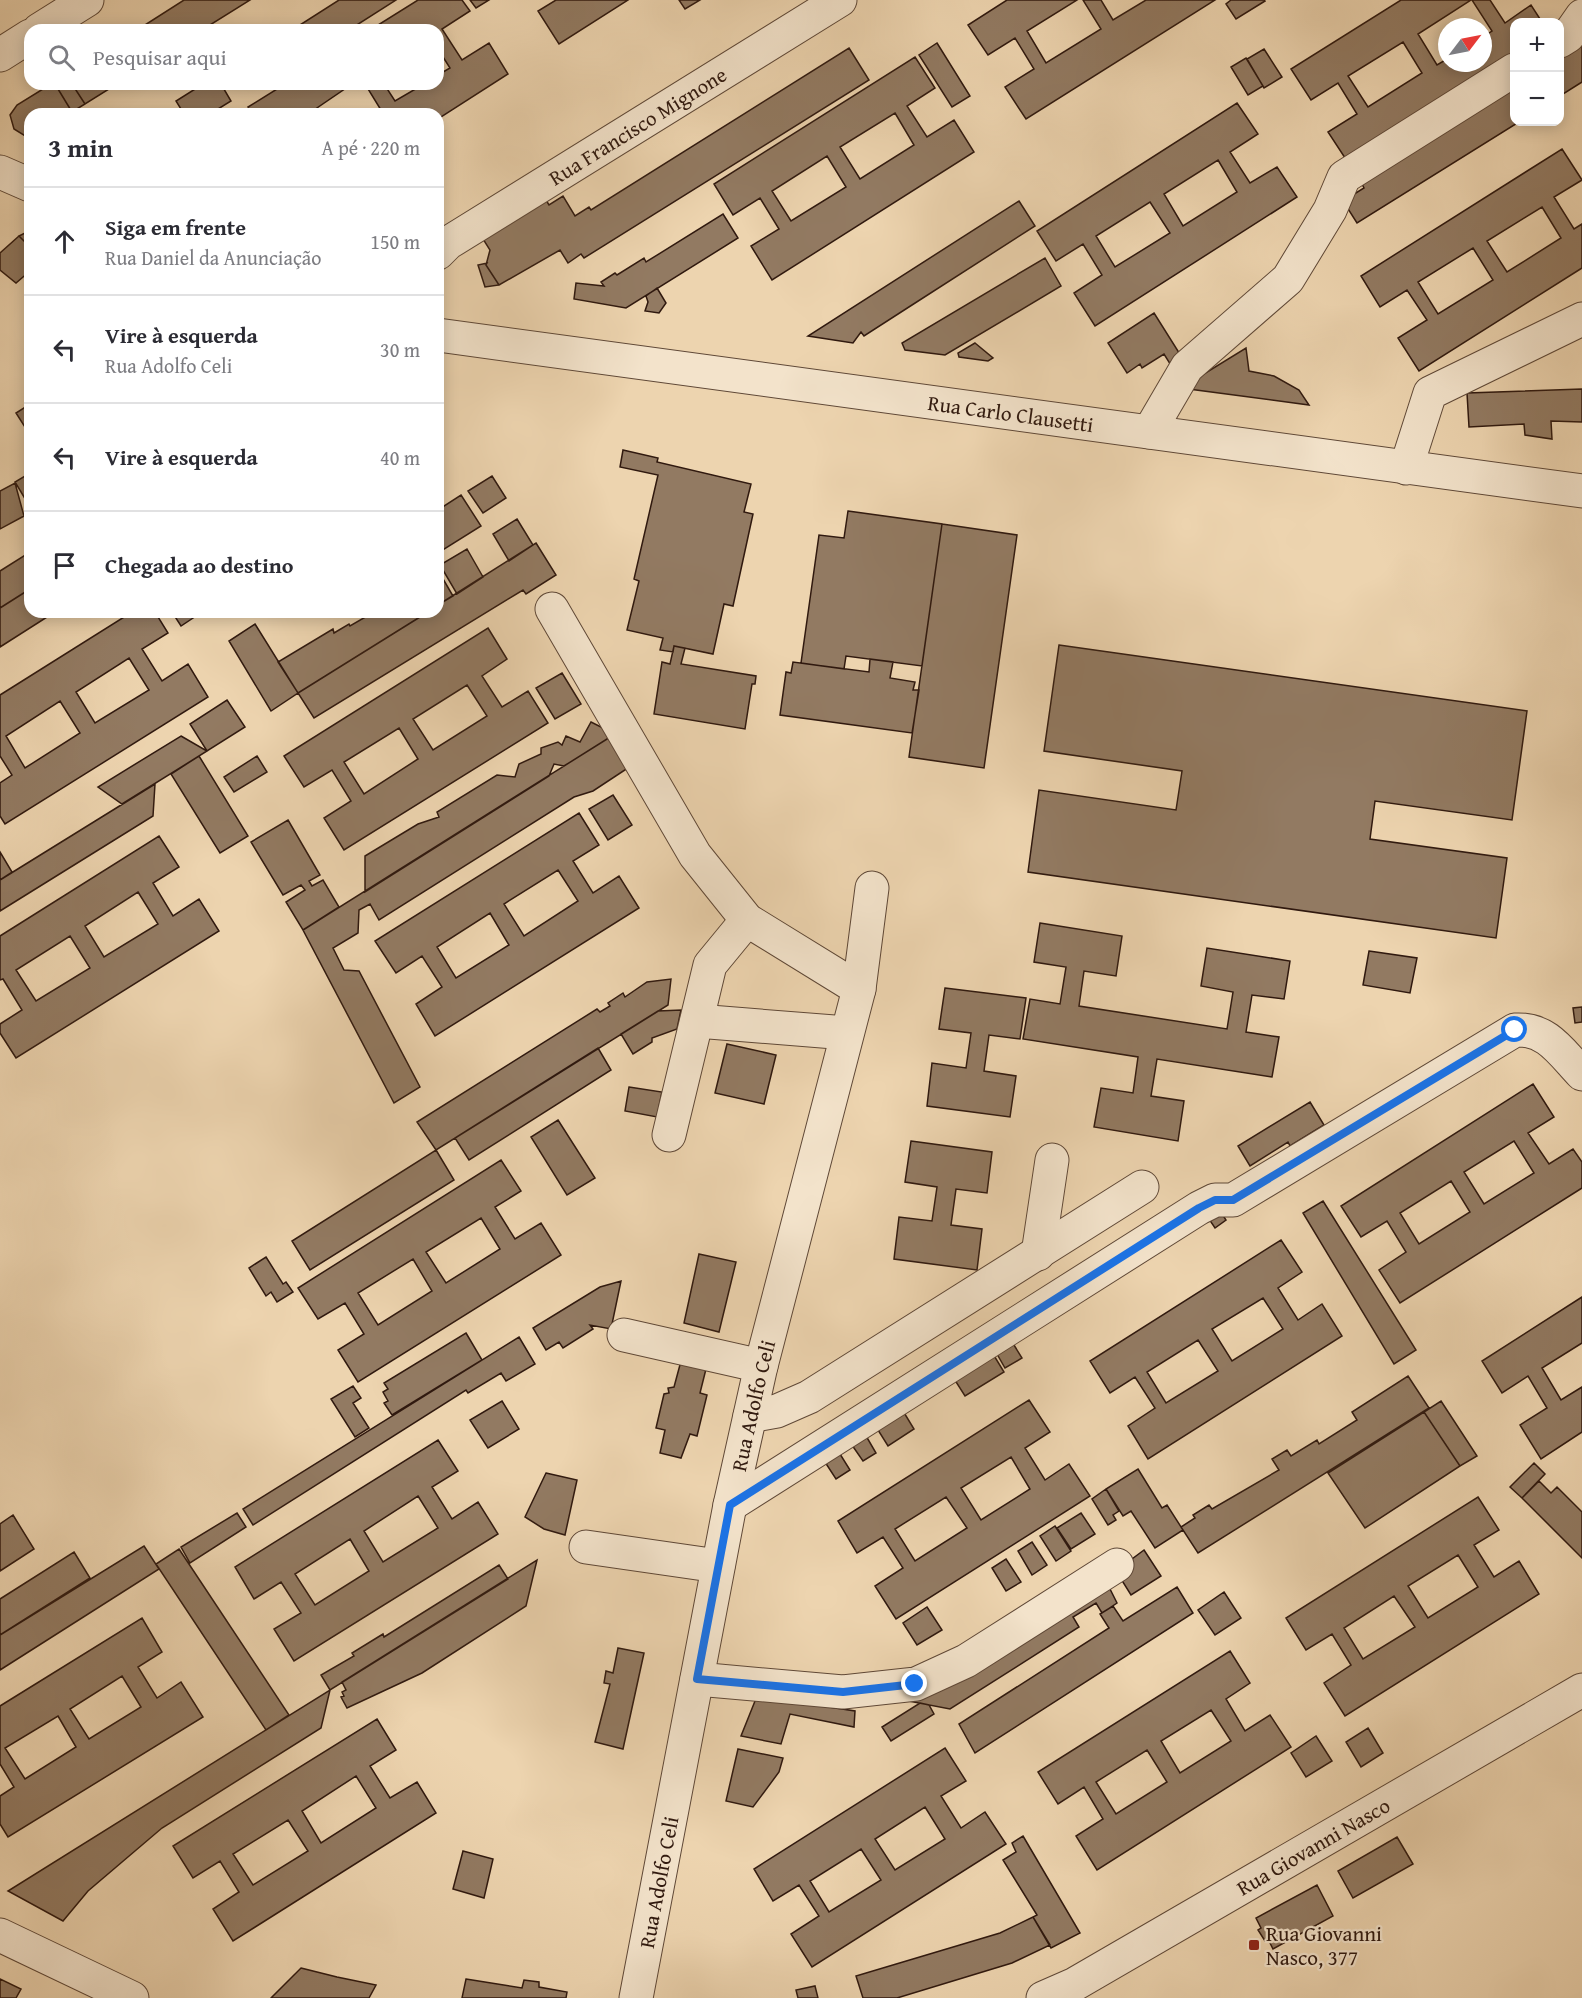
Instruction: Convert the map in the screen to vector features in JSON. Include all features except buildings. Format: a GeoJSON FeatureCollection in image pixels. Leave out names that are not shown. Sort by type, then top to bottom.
{"type":"FeatureCollection","features":[{"type":"Feature","properties":{"kind":"street"},"geometry":{"type":"LineString","coordinates":[[49,24],[87,0]]}},
{"type":"Feature","properties":{"kind":"street","name":"Rua Francisco Mignone"},"geometry":{"type":"LineString","coordinates":[[444,247],[840,0]]}},
{"type":"Feature","properties":{"kind":"street"},"geometry":{"type":"LineString","coordinates":[[1564,38],[1582,15]]}},
{"type":"Feature","properties":{"kind":"street"},"geometry":{"type":"LineString","coordinates":[[0,55],[24,40]]}},
{"type":"Feature","properties":{"kind":"street"},"geometry":{"type":"LineString","coordinates":[[1149,432],[1187,367],[1288,279],[1330,210],[1344,177],[1512,72]]}},
{"type":"Feature","properties":{"kind":"street"},"geometry":{"type":"LineString","coordinates":[[0,172],[24,182]]}},
{"type":"Feature","properties":{"kind":"street"},"geometry":{"type":"LineString","coordinates":[[1406,468],[1430,393],[1582,319]]}},
{"type":"Feature","properties":{"kind":"street","name":"Rua Carlo Clausetti"},"geometry":{"type":"LineString","coordinates":[[444,336],[1582,491]]}},
{"type":"Feature","properties":{"kind":"street"},"geometry":{"type":"LineString","coordinates":[[552,609],[695,855],[747,920],[859,989]]}},
{"type":"Feature","properties":{"kind":"street","name":"Rua Adolfo Celi"},"geometry":{"type":"LineString","coordinates":[[636,1998],[730,1505],[761,1366],[859,989],[872,888]]}},
{"type":"Feature","properties":{"kind":"street"},"geometry":{"type":"LineString","coordinates":[[669,1135],[711,965],[747,920]]}},
{"type":"Feature","properties":{"kind":"street"},"geometry":{"type":"LineString","coordinates":[[697,1021],[847,1033]]}},
{"type":"Feature","properties":{"kind":"street"},"geometry":{"type":"LineString","coordinates":[[730,1505],[1199,1208],[1215,1200],[1233,1200],[1515,1030],[1531,1029],[1547,1038],[1582,1074]]}},
{"type":"Feature","properties":{"kind":"street"},"geometry":{"type":"LineString","coordinates":[[1038,1254],[1052,1160]]}},
{"type":"Feature","properties":{"kind":"street"},"geometry":{"type":"LineString","coordinates":[[750,1416],[777,1411],[809,1397],[1142,1187]]}},
{"type":"Feature","properties":{"kind":"street"},"geometry":{"type":"LineString","coordinates":[[624,1335],[761,1366]]}},
{"type":"Feature","properties":{"kind":"street"},"geometry":{"type":"LineString","coordinates":[[586,1547],[718,1566]]}},
{"type":"Feature","properties":{"kind":"street"},"geometry":{"type":"LineString","coordinates":[[697,1679],[843,1692],[915,1684],[966,1661],[1117,1565]]}},
{"type":"Feature","properties":{"kind":"street","name":"Rua Giovanni Nasco"},"geometry":{"type":"LineString","coordinates":[[1043,1998],[1085,1978],[1582,1690]]}},
{"type":"Feature","properties":{"kind":"street"},"geometry":{"type":"LineString","coordinates":[[0,1935],[132,1998]]}},
{"type":"Feature","properties":{"kind":"place","name":"Rua Giovanni Nasco, 377"},"geometry":{"type":"Point","coordinates":[1254,1945]}},
{"type":"Feature","properties":{"kind":"route"},"geometry":{"type":"LineString","coordinates":[[915,1684],[843,1692],[697,1679],[730,1505],[1199,1208],[1215,1200],[1233,1200],[1515,1030]]}}]}
